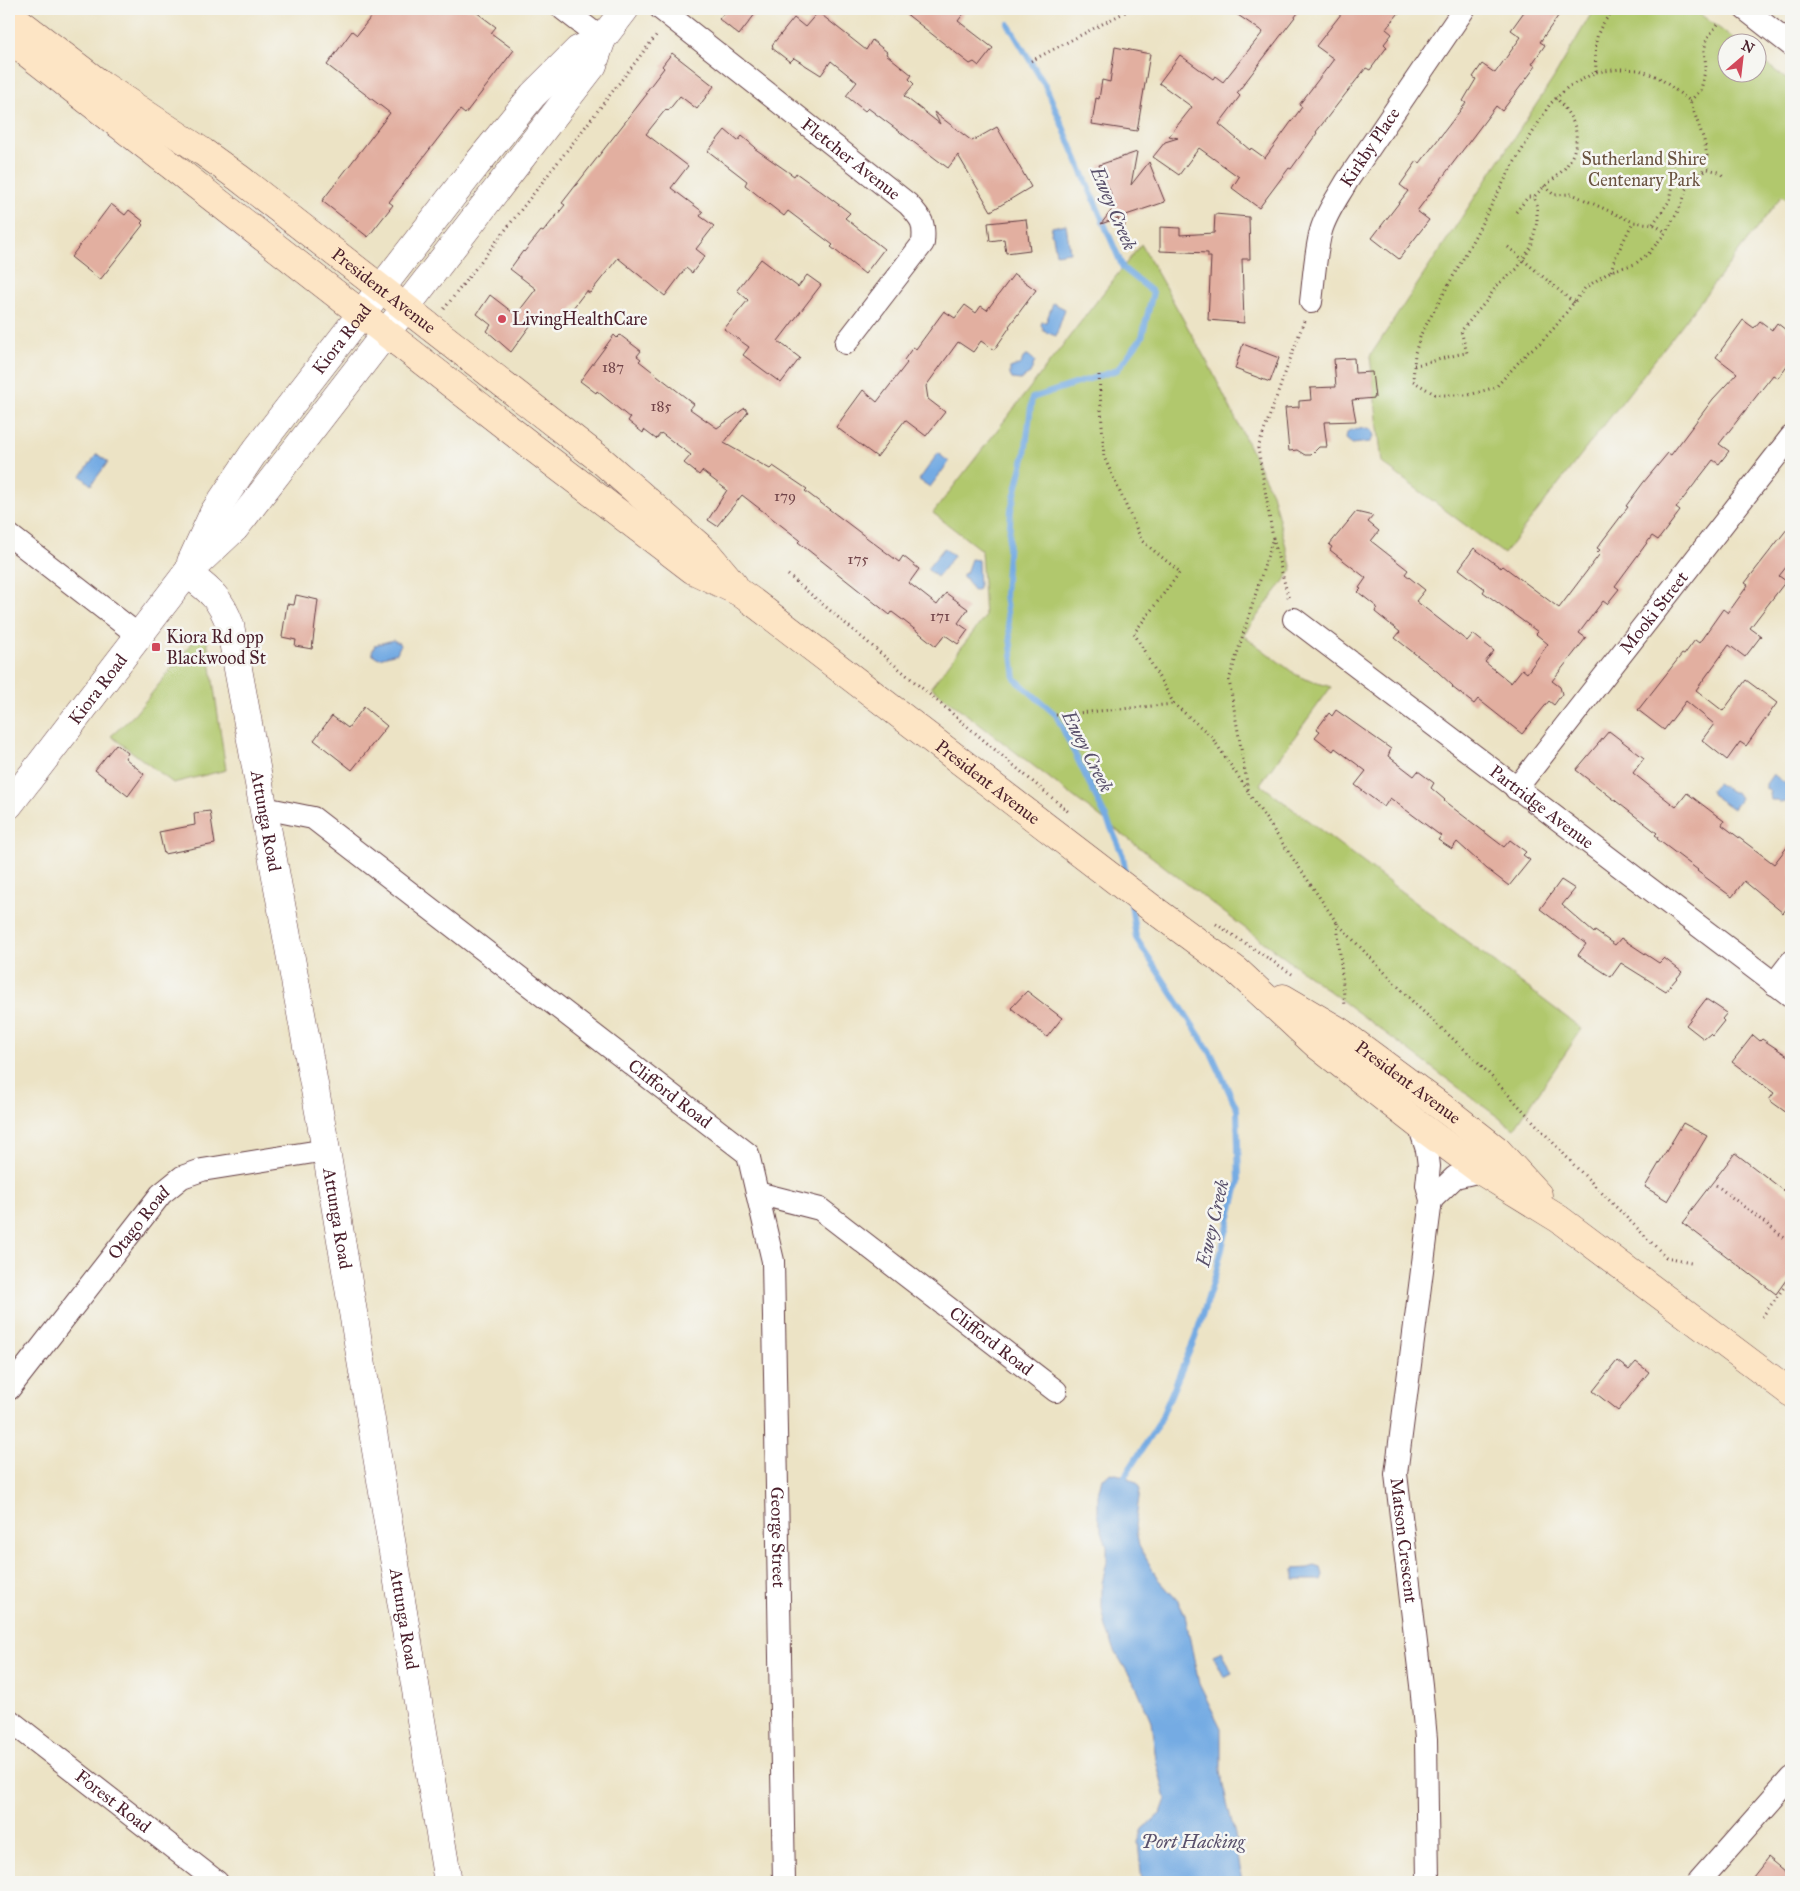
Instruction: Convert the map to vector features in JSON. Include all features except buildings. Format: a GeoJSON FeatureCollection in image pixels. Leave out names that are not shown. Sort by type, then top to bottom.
{"type":"FeatureCollection","features":[{"type":"Feature","properties":{"kind":"main road","name":"President Avenue"},"geometry":{"type":"LineString","coordinates":[[9,14],[99,83],[217,162],[601,460],[707,553],[739,592]]}},
{"type":"Feature","properties":{"kind":"main road","name":"President Avenue"},"geometry":{"type":"LineString","coordinates":[[9,39],[693,570],[739,592],[1149,906],[1237,971],[1339,1031],[1451,1114],[1497,1150],[1559,1219]]}},
{"type":"Feature","properties":{"kind":"main road","name":"President Avenue"},"geometry":{"type":"LineString","coordinates":[[1237,971],[1318,1046],[1419,1125],[1480,1171],[1559,1219],[1791,1393]]}},
{"type":"Feature","properties":{"kind":"street"},"geometry":{"type":"LineString","coordinates":[[563,9],[602,39]]}},
{"type":"Feature","properties":{"kind":"street","name":"Kiora Road"},"geometry":{"type":"LineString","coordinates":[[9,804],[187,572],[235,528],[407,308],[593,65],[602,39],[625,9]]}},
{"type":"Feature","properties":{"kind":"street","name":"Fletcher Avenue"},"geometry":{"type":"LineString","coordinates":[[661,9],[908,204],[921,217],[924,229],[923,244],[846,342]]}},
{"type":"Feature","properties":{"kind":"street","name":"Kirkby Place"},"geometry":{"type":"LineString","coordinates":[[1311,302],[1322,229],[1330,210],[1347,181],[1464,9]]}},
{"type":"Feature","properties":{"kind":"street"},"geometry":{"type":"LineString","coordinates":[[1744,9],[1791,45]]}},
{"type":"Feature","properties":{"kind":"street","name":"Kiora Road"},"geometry":{"type":"LineString","coordinates":[[187,572],[214,512],[253,454],[477,164],[533,95],[578,50],[602,39]]}},
{"type":"Feature","properties":{"kind":"street","name":"Mooki Street"},"geometry":{"type":"LineString","coordinates":[[1516,789],[1791,437]]}},
{"type":"Feature","properties":{"kind":"street"},"geometry":{"type":"LineString","coordinates":[[9,535],[138,635]]}},
{"type":"Feature","properties":{"kind":"street","name":"Attunga Road"},"geometry":{"type":"LineString","coordinates":[[187,572],[211,591],[223,607],[230,625],[326,1150],[448,1882]]}},
{"type":"Feature","properties":{"kind":"street","name":"Partridge Avenue"},"geometry":{"type":"LineString","coordinates":[[1294,618],[1516,789],[1783,990]]}},
{"type":"Feature","properties":{"kind":"street","name":"Clifford Road"},"geometry":{"type":"LineString","coordinates":[[264,808],[312,818],[748,1154],[757,1194],[820,1209],[1056,1390]]}},
{"type":"Feature","properties":{"kind":"street"},"geometry":{"type":"LineString","coordinates":[[1783,990],[1791,962]]}},
{"type":"Feature","properties":{"kind":"street","name":"Matson Crescent"},"geometry":{"type":"LineString","coordinates":[[1419,1125],[1427,1150],[1427,1185],[1431,1200],[1396,1468],[1426,1739],[1428,1882]]}},
{"type":"Feature","properties":{"kind":"street","name":"Otago Road"},"geometry":{"type":"LineString","coordinates":[[9,1389],[161,1194],[182,1177],[202,1170],[326,1150]]}},
{"type":"Feature","properties":{"kind":"street"},"geometry":{"type":"LineString","coordinates":[[1431,1200],[1455,1178],[1480,1171]]}},
{"type":"Feature","properties":{"kind":"street","name":"George Street"},"geometry":{"type":"LineString","coordinates":[[757,1194],[773,1261],[784,1882]]}},
{"type":"Feature","properties":{"kind":"street","name":"Forest Road"},"geometry":{"type":"LineString","coordinates":[[9,1720],[217,1882]]}},
{"type":"Feature","properties":{"kind":"street"},"geometry":{"type":"LineString","coordinates":[[1699,1882],[1784,1800],[1791,1778]]}},
{"type":"Feature","properties":{"kind":"path"},"geometry":{"type":"LineString","coordinates":[[1030,61],[1131,9]]}},
{"type":"Feature","properties":{"kind":"path"},"geometry":{"type":"LineString","coordinates":[[1596,72],[1594,48],[1596,37],[1615,9]]}},
{"type":"Feature","properties":{"kind":"path"},"geometry":{"type":"LineString","coordinates":[[1690,101],[1702,90],[1706,66],[1704,52],[1707,38],[1719,23]]}},
{"type":"Feature","properties":{"kind":"path"},"geometry":{"type":"LineString","coordinates":[[442,311],[660,31]]}},
{"type":"Feature","properties":{"kind":"path"},"geometry":{"type":"LineString","coordinates":[[1621,69],[1639,70],[1658,77],[1690,101],[1699,123],[1707,156],[1703,170],[1686,190],[1682,204],[1666,232],[1649,253],[1635,264],[1611,271],[1585,288],[1540,343],[1527,353],[1496,387],[1469,395],[1436,395],[1413,381],[1415,353],[1421,334],[1433,314],[1441,295],[1466,255],[1511,168],[1556,97],[1568,87],[1596,72],[1621,69]]}},
{"type":"Feature","properties":{"kind":"path"},"geometry":{"type":"LineString","coordinates":[[1516,212],[1528,197],[1534,197],[1570,162],[1577,141],[1576,129],[1571,117],[1556,97]]}},
{"type":"Feature","properties":{"kind":"path"},"geometry":{"type":"LineString","coordinates":[[1653,224],[1670,200],[1673,185],[1696,178],[1708,169],[1719,172],[1726,178]]}},
{"type":"Feature","properties":{"kind":"path"},"geometry":{"type":"LineString","coordinates":[[1544,186],[1554,195],[1572,194],[1633,222],[1653,224],[1666,232]]}},
{"type":"Feature","properties":{"kind":"path"},"geometry":{"type":"LineString","coordinates":[[1414,365],[1467,353],[1462,331],[1497,285],[1508,278],[1524,260],[1531,247],[1537,222],[1537,207],[1534,197]]}},
{"type":"Feature","properties":{"kind":"path"},"geometry":{"type":"LineString","coordinates":[[1611,271],[1615,258],[1633,222]]}},
{"type":"Feature","properties":{"kind":"path"},"geometry":{"type":"LineString","coordinates":[[1508,247],[1574,303]]}},
{"type":"Feature","properties":{"kind":"path"},"geometry":{"type":"LineString","coordinates":[[1294,618],[1273,538],[1258,448],[1311,302]]}},
{"type":"Feature","properties":{"kind":"path"},"geometry":{"type":"LineString","coordinates":[[1099,375],[1104,457],[1142,541],[1180,572],[1134,633],[1174,704],[1212,736],[1337,923],[1416,1005],[1477,1061],[1574,1165],[1666,1256],[1691,1262]]}},
{"type":"Feature","properties":{"kind":"path"},"geometry":{"type":"LineString","coordinates":[[1250,794],[1229,680],[1273,538]]}},
{"type":"Feature","properties":{"kind":"path"},"geometry":{"type":"LineString","coordinates":[[788,575],[1077,819]]}},
{"type":"Feature","properties":{"kind":"path"},"geometry":{"type":"LineString","coordinates":[[1056,715],[1174,704]]}},
{"type":"Feature","properties":{"kind":"path"},"geometry":{"type":"LineString","coordinates":[[1337,923],[1345,1009]]}},
{"type":"Feature","properties":{"kind":"path"},"geometry":{"type":"LineString","coordinates":[[1716,1185],[1791,1243]]}},
{"type":"Feature","properties":{"kind":"path"},"geometry":{"type":"LineString","coordinates":[[1762,1317],[1791,1278]]}},
{"type":"Feature","properties":{"kind":"green space","name":"Sutherland Shire Centenary Park"},"geometry":{"type":"Polygon","coordinates":[[[1594,9],[1693,9],[1724,32],[1718,32],[1718,82],[1768,82],[1768,65],[1791,83],[1791,202],[1782,196],[1504,554],[1382,463],[1370,356],[1553,79],[1594,9]]]}},
{"type":"Feature","properties":{"kind":"green space"},"geometry":{"type":"Polygon","coordinates":[[[1141,244],[1210,367],[1272,493],[1292,570],[1243,635],[1295,674],[1331,687],[1260,784],[1582,1029],[1514,1129],[1222,911],[931,687],[985,617],[981,550],[933,513],[1141,244]]]}},
{"type":"Feature","properties":{"kind":"green space"},"geometry":{"type":"Polygon","coordinates":[[[201,632],[206,633],[226,770],[173,783],[111,736],[135,714],[201,632]]]}},
{"type":"Feature","properties":{"kind":"water"},"geometry":{"type":"Polygon","coordinates":[[[1066,224],[1070,252],[1056,254],[1051,234],[1052,227],[1066,224]]]}},
{"type":"Feature","properties":{"kind":"water"},"geometry":{"type":"Polygon","coordinates":[[[1053,303],[1065,309],[1056,336],[1043,331],[1041,325],[1042,322],[1046,322],[1053,303]]]}},
{"type":"Feature","properties":{"kind":"water"},"geometry":{"type":"Polygon","coordinates":[[[1028,355],[1035,361],[1030,374],[1020,380],[1012,379],[1010,368],[1021,364],[1023,358],[1028,355]]]}},
{"type":"Feature","properties":{"kind":"water"},"geometry":{"type":"Polygon","coordinates":[[[1368,428],[1372,430],[1374,436],[1370,442],[1352,444],[1346,439],[1347,432],[1350,430],[1368,428]]]}},
{"type":"Feature","properties":{"kind":"water"},"geometry":{"type":"Polygon","coordinates":[[[938,453],[949,462],[930,487],[919,480],[938,453]]]}},
{"type":"Feature","properties":{"kind":"water"},"geometry":{"type":"Polygon","coordinates":[[[97,454],[108,462],[91,485],[81,476],[97,454]]]}},
{"type":"Feature","properties":{"kind":"water"},"geometry":{"type":"Polygon","coordinates":[[[944,548],[954,556],[937,577],[927,569],[944,548]]]}},
{"type":"Feature","properties":{"kind":"water"},"geometry":{"type":"Polygon","coordinates":[[[971,559],[978,560],[979,589],[973,591],[966,578],[963,578],[963,574],[966,573],[971,559]]]}},
{"type":"Feature","properties":{"kind":"water"},"geometry":{"type":"Polygon","coordinates":[[[393,640],[399,643],[400,646],[397,653],[379,658],[373,655],[372,652],[375,645],[393,640]]]}},
{"type":"Feature","properties":{"kind":"water"},"geometry":{"type":"Polygon","coordinates":[[[1773,774],[1791,788],[1791,800],[1781,803],[1777,800],[1771,800],[1771,792],[1766,789],[1766,784],[1773,774]]]}},
{"type":"Feature","properties":{"kind":"water"},"geometry":{"type":"Polygon","coordinates":[[[1717,783],[1732,792],[1736,792],[1740,798],[1733,809],[1711,794],[1711,789],[1717,783]]]}},
{"type":"Feature","properties":{"kind":"water","name":"Port Hacking"},"geometry":{"type":"Polygon","coordinates":[[[1111,1473],[1125,1476],[1137,1483],[1140,1490],[1135,1526],[1139,1546],[1158,1579],[1178,1601],[1185,1615],[1199,1684],[1221,1728],[1223,1786],[1235,1835],[1242,1882],[1142,1882],[1138,1842],[1143,1829],[1161,1813],[1166,1799],[1156,1760],[1151,1721],[1137,1688],[1116,1653],[1106,1628],[1102,1608],[1102,1583],[1107,1562],[1107,1547],[1098,1518],[1098,1494],[1102,1478],[1111,1473]]]}},
{"type":"Feature","properties":{"kind":"water"},"geometry":{"type":"Polygon","coordinates":[[[1315,1566],[1321,1568],[1323,1575],[1321,1580],[1294,1580],[1294,1569],[1315,1566]]]}},
{"type":"Feature","properties":{"kind":"water"},"geometry":{"type":"Polygon","coordinates":[[[1222,1651],[1232,1673],[1224,1677],[1213,1655],[1222,1651]]]}},
{"type":"Feature","properties":{"kind":"waterway","name":"Ewey Creek"},"geometry":{"type":"LineString","coordinates":[[1008,24],[1046,87],[1123,268],[1153,292],[1142,337],[1117,370],[1032,398],[1025,454],[1011,510],[1005,595],[1015,679],[1056,715],[1112,830],[1123,856],[1126,876]]}},
{"type":"Feature","properties":{"kind":"waterway","name":"Ewey Creek"},"geometry":{"type":"LineString","coordinates":[[1125,1476],[1159,1423],[1195,1338],[1215,1276],[1239,1181],[1237,1109],[1212,1055],[1136,938],[1131,904]]}},
{"type":"Feature","properties":{"kind":"place","name":"LivingHealthCare"},"geometry":{"type":"Point","coordinates":[502,319]}},
{"type":"Feature","properties":{"kind":"place","name":"Kiora Rd opp Blackwood St"},"geometry":{"type":"Point","coordinates":[156,647]}}]}
